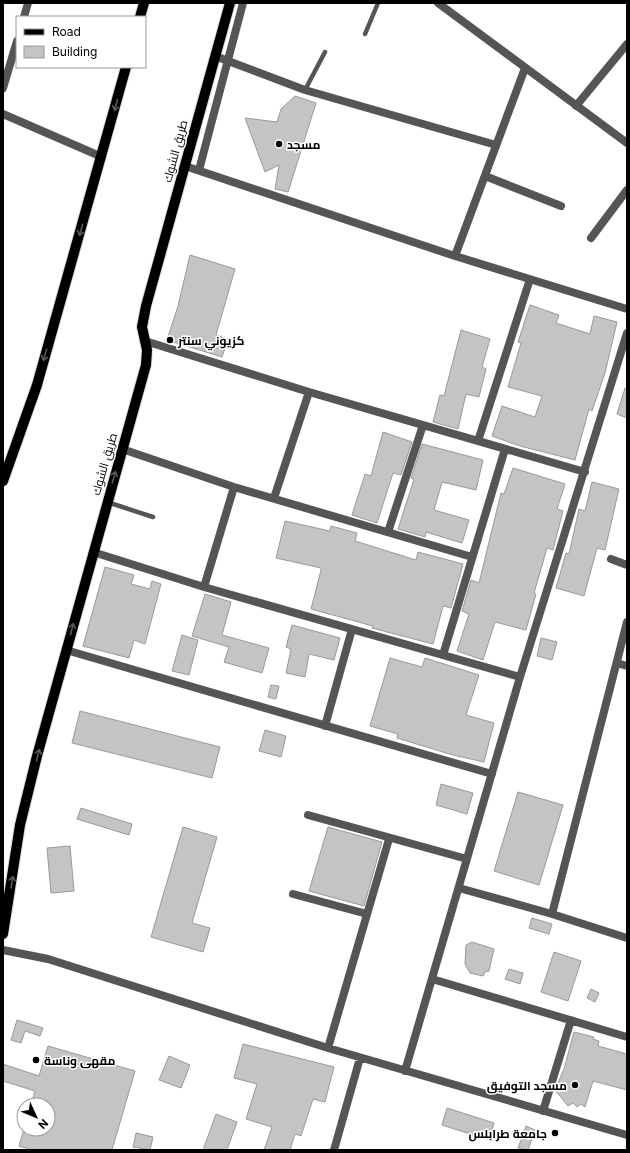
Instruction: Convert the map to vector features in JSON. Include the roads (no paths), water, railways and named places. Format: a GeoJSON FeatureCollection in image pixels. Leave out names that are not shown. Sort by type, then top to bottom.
{"type":"FeatureCollection","features":[{"type":"Feature","properties":{"kind":"main road"},"geometry":{"type":"LineString","coordinates":[[140,16],[144,3]]}},
{"type":"Feature","properties":{"kind":"main road","name":"طريق الشوك"},"geometry":{"type":"LineString","coordinates":[[3,934],[20,825],[66,650],[146,365],[142,320],[230,3]]}},
{"type":"Feature","properties":{"kind":"main road"},"geometry":{"type":"LineString","coordinates":[[3,481],[37,385],[126,68]]}},
{"type":"Feature","properties":{"kind":"street"},"geometry":{"type":"LineString","coordinates":[[24,16],[28,3]]}},
{"type":"Feature","properties":{"kind":"street"},"geometry":{"type":"LineString","coordinates":[[199,170],[243,3]]}},
{"type":"Feature","properties":{"kind":"street"},"geometry":{"type":"LineString","coordinates":[[438,3],[627,143]]}},
{"type":"Feature","properties":{"kind":"street"},"geometry":{"type":"LineString","coordinates":[[3,88],[16,44]]}},
{"type":"Feature","properties":{"kind":"street"},"geometry":{"type":"LineString","coordinates":[[576,106],[627,44]]}},
{"type":"Feature","properties":{"kind":"street"},"geometry":{"type":"LineString","coordinates":[[215,56],[305,90],[496,145]]}},
{"type":"Feature","properties":{"kind":"street"},"geometry":{"type":"LineString","coordinates":[[455,256],[525,68]]}},
{"type":"Feature","properties":{"kind":"street"},"geometry":{"type":"LineString","coordinates":[[3,114],[102,157]]}},
{"type":"Feature","properties":{"kind":"street"},"geometry":{"type":"LineString","coordinates":[[185,166],[455,256],[627,309]]}},
{"type":"Feature","properties":{"kind":"street"},"geometry":{"type":"LineString","coordinates":[[485,176],[561,206]]}},
{"type":"Feature","properties":{"kind":"street"},"geometry":{"type":"LineString","coordinates":[[591,238],[627,190]]}},
{"type":"Feature","properties":{"kind":"street"},"geometry":{"type":"LineString","coordinates":[[478,441],[530,279]]}},
{"type":"Feature","properties":{"kind":"street"},"geometry":{"type":"LineString","coordinates":[[405,1071],[520,677],[627,333]]}},
{"type":"Feature","properties":{"kind":"street"},"geometry":{"type":"LineString","coordinates":[[145,342],[309,392],[585,472]]}},
{"type":"Feature","properties":{"kind":"street"},"geometry":{"type":"LineString","coordinates":[[274,498],[309,392]]}},
{"type":"Feature","properties":{"kind":"street"},"geometry":{"type":"LineString","coordinates":[[388,532],[423,425]]}},
{"type":"Feature","properties":{"kind":"street"},"geometry":{"type":"LineString","coordinates":[[122,449],[234,487],[472,557]]}},
{"type":"Feature","properties":{"kind":"street"},"geometry":{"type":"LineString","coordinates":[[443,655],[505,449]]}},
{"type":"Feature","properties":{"kind":"street"},"geometry":{"type":"LineString","coordinates":[[204,587],[234,487]]}},
{"type":"Feature","properties":{"kind":"street"},"geometry":{"type":"LineString","coordinates":[[93,552],[204,587],[520,677]]}},
{"type":"Feature","properties":{"kind":"street"},"geometry":{"type":"LineString","coordinates":[[612,559],[627,565]]}},
{"type":"Feature","properties":{"kind":"street"},"geometry":{"type":"LineString","coordinates":[[552,914],[627,622]]}},
{"type":"Feature","properties":{"kind":"street"},"geometry":{"type":"LineString","coordinates":[[325,726],[352,629]]}},
{"type":"Feature","properties":{"kind":"street"},"geometry":{"type":"LineString","coordinates":[[66,650],[492,774]]}},
{"type":"Feature","properties":{"kind":"street"},"geometry":{"type":"LineString","coordinates":[[617,663],[627,666]]}},
{"type":"Feature","properties":{"kind":"street"},"geometry":{"type":"LineString","coordinates":[[308,815],[389,839],[467,859]]}},
{"type":"Feature","properties":{"kind":"street"},"geometry":{"type":"LineString","coordinates":[[328,1048],[389,839]]}},
{"type":"Feature","properties":{"kind":"street"},"geometry":{"type":"LineString","coordinates":[[459,888],[552,914],[627,938]]}},
{"type":"Feature","properties":{"kind":"street"},"geometry":{"type":"LineString","coordinates":[[293,894],[367,914]]}},
{"type":"Feature","properties":{"kind":"street"},"geometry":{"type":"LineString","coordinates":[[3,950],[48,959],[360,1058],[627,1135]]}},
{"type":"Feature","properties":{"kind":"street"},"geometry":{"type":"LineString","coordinates":[[432,979],[627,1037]]}},
{"type":"Feature","properties":{"kind":"street"},"geometry":{"type":"LineString","coordinates":[[543,1111],[571,1020]]}},
{"type":"Feature","properties":{"kind":"street"},"geometry":{"type":"LineString","coordinates":[[334,1150],[360,1058]]}},
{"type":"Feature","properties":{"kind":"lane"},"geometry":{"type":"LineString","coordinates":[[364,34],[378,3]]}},
{"type":"Feature","properties":{"kind":"lane"},"geometry":{"type":"LineString","coordinates":[[305,90],[325,52]]}},
{"type":"Feature","properties":{"kind":"lane"},"geometry":{"type":"LineString","coordinates":[[107,502],[154,517]]}},
{"type":"Feature","properties":{"kind":"place","name":"مسجد"},"geometry":{"type":"Point","coordinates":[279,144]}},
{"type":"Feature","properties":{"kind":"place","name":"كزيوني سنتر"},"geometry":{"type":"Point","coordinates":[170,340]}},
{"type":"Feature","properties":{"kind":"place","name":"مقهى وناسة"},"geometry":{"type":"Point","coordinates":[36,1060]}},
{"type":"Feature","properties":{"kind":"place","name":"مسجد التوفيق"},"geometry":{"type":"Point","coordinates":[575,1085]}},
{"type":"Feature","properties":{"kind":"place","name":"جامعة طرابلس"},"geometry":{"type":"Point","coordinates":[555,1133]}}]}
